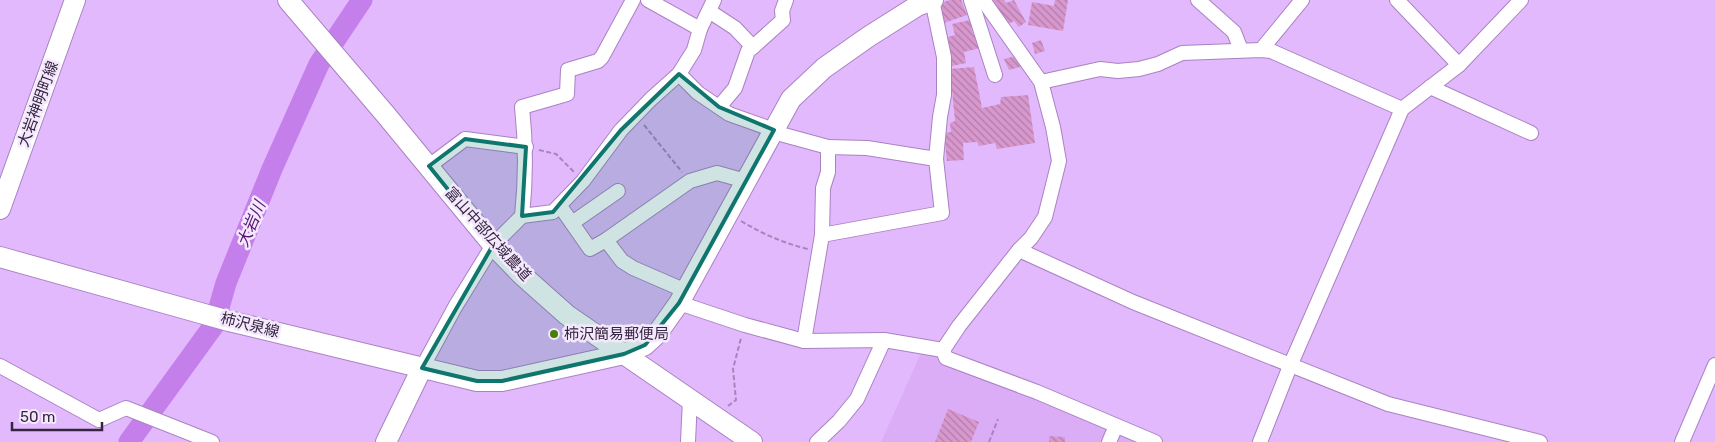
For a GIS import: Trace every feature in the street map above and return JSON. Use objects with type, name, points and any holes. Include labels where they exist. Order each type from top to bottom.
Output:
[{"type":"street","name":"大岩神明町線","points":[[0,209],[75,0]]},
{"type":"street","points":[[386,442],[422,368],[455,307],[494,245],[522,216],[526,147],[522,107],[568,94],[568,70],[598,61],[602,57],[633,0]]},
{"type":"street","points":[[648,0],[700,29]]},
{"type":"street","points":[[719,107],[735,88],[748,51],[783,20],[782,11],[786,0]]},
{"type":"street","points":[[971,0],[995,75]]},
{"type":"street","points":[[943,350],[959,326],[1019,250],[1032,238],[1045,217],[1059,161],[1053,127],[1041,82],[983,0]]},
{"type":"street","points":[[1198,0],[1234,32],[1241,50]]},
{"type":"street","points":[[1261,50],[1302,0]]},
{"type":"street","points":[[1397,0],[1459,65]]},
{"type":"street","points":[[1260,442],[1290,366],[1402,110],[1459,65],[1520,0]]},
{"type":"street","points":[[822,235],[942,212],[936,159],[944,95],[944,57],[925,2]]},
{"type":"street","name":"柿沢泉線","points":[[0,257],[229,321],[477,381],[502,381],[624,354],[645,344],[657,334],[683,297],[791,99],[824,68],[868,37],[925,2]]},
{"type":"street","points":[[522,216],[554,212],[584,180],[621,130],[679,74],[694,50],[700,29],[712,6],[753,47]]},
{"type":"street","name":"富山中部広域農道","points":[[294,8],[494,245],[522,275],[567,315],[752,442]]},
{"type":"street","points":[[1041,82],[1100,68],[1118,71],[1138,69],[1158,64],[1182,53],[1261,50],[1271,51],[1402,110]]},
{"type":"street","points":[[679,74],[698,93],[730,114],[773,131],[828,146],[867,148],[936,159]]},
{"type":"street","points":[[1430,87],[1531,133]]},
{"type":"street","points":[[429,166],[465,139],[526,147]]},
{"type":"street","points":[[804,341],[822,235],[823,188],[828,172],[828,146]]},
{"type":"street","points":[[560,206],[590,249],[606,240],[690,181],[718,173],[746,181]]},
{"type":"street","points":[[572,223],[618,190]]},
{"type":"street","points":[[606,240],[622,261],[633,268],[683,297],[745,325],[804,341],[884,340],[943,350]]},
{"type":"street","points":[[1019,250],[1133,302],[1388,404],[1540,442]]},
{"type":"street","points":[[817,442],[839,421],[857,399],[884,340]]},
{"type":"street","points":[[943,350],[946,358],[1038,392],[1155,442]]},
{"type":"street","points":[[1682,442],[1715,365]]},
{"type":"street","points":[[0,366],[99,420],[126,408],[212,442]]},
{"type":"street","points":[[688,442],[690,399]]},
{"type":"street","points":[[1109,442],[1116,426]]},
{"type":"path","points":[[636,115],[690,181]]},
{"type":"path","points":[[526,147],[556,154],[584,180]]},
{"type":"path","points":[[728,214],[763,234],[786,244],[819,251]]},
{"type":"path","points":[[710,413],[730,405],[736,400],[733,369],[745,325]]},
{"type":"path","points":[[989,442],[998,419]]},
{"type":"highlighted area","points":[[679,74],[719,107],[774,130],[679,303],[645,345],[624,354],[502,381],[477,381],[422,368],[493,245],[429,166],[465,139],[526,147],[522,216],[553,212],[621,130]]},
{"type":"shaded area","points":[[921,353],[950,360],[1139,442],[881,442]]},
{"type":"building","points":[[950,0],[961,0],[967,15],[944,23],[938,4]]},
{"type":"building","points":[[991,0],[1004,0],[1006,3],[1014,0],[1026,22],[1019,27],[1014,21],[1008,24]]},
{"type":"building","points":[[1055,0],[1068,0],[1063,31],[1028,25],[1032,2],[1054,6]]},
{"type":"building","points":[[970,20],[973,35],[977,34],[980,48],[964,52],[966,63],[952,66],[945,38],[955,35],[952,24]]},
{"type":"building","points":[[1041,40],[1045,51],[1035,54],[1032,43]]},
{"type":"building","points":[[1016,56],[1020,67],[1009,70],[1004,59]]},
{"type":"building","points":[[974,67],[982,108],[1000,104],[1001,97],[1028,95],[1035,143],[997,149],[995,143],[979,146],[977,142],[963,143],[964,160],[947,161],[944,133],[951,132],[950,123],[955,121],[950,69]]},
{"type":"building","points":[[948,409],[979,422],[971,442],[935,442]]},
{"type":"building","points":[[1049,436],[1065,437],[1065,442],[1049,442]]},
{"type":"waterway","name":"大岩川","points":[[129,442],[214,325],[226,283],[272,169],[319,64],[362,0]]},
{"type":"place","name":"柿沢簡易郵便局","points":[[554,334]]}]
